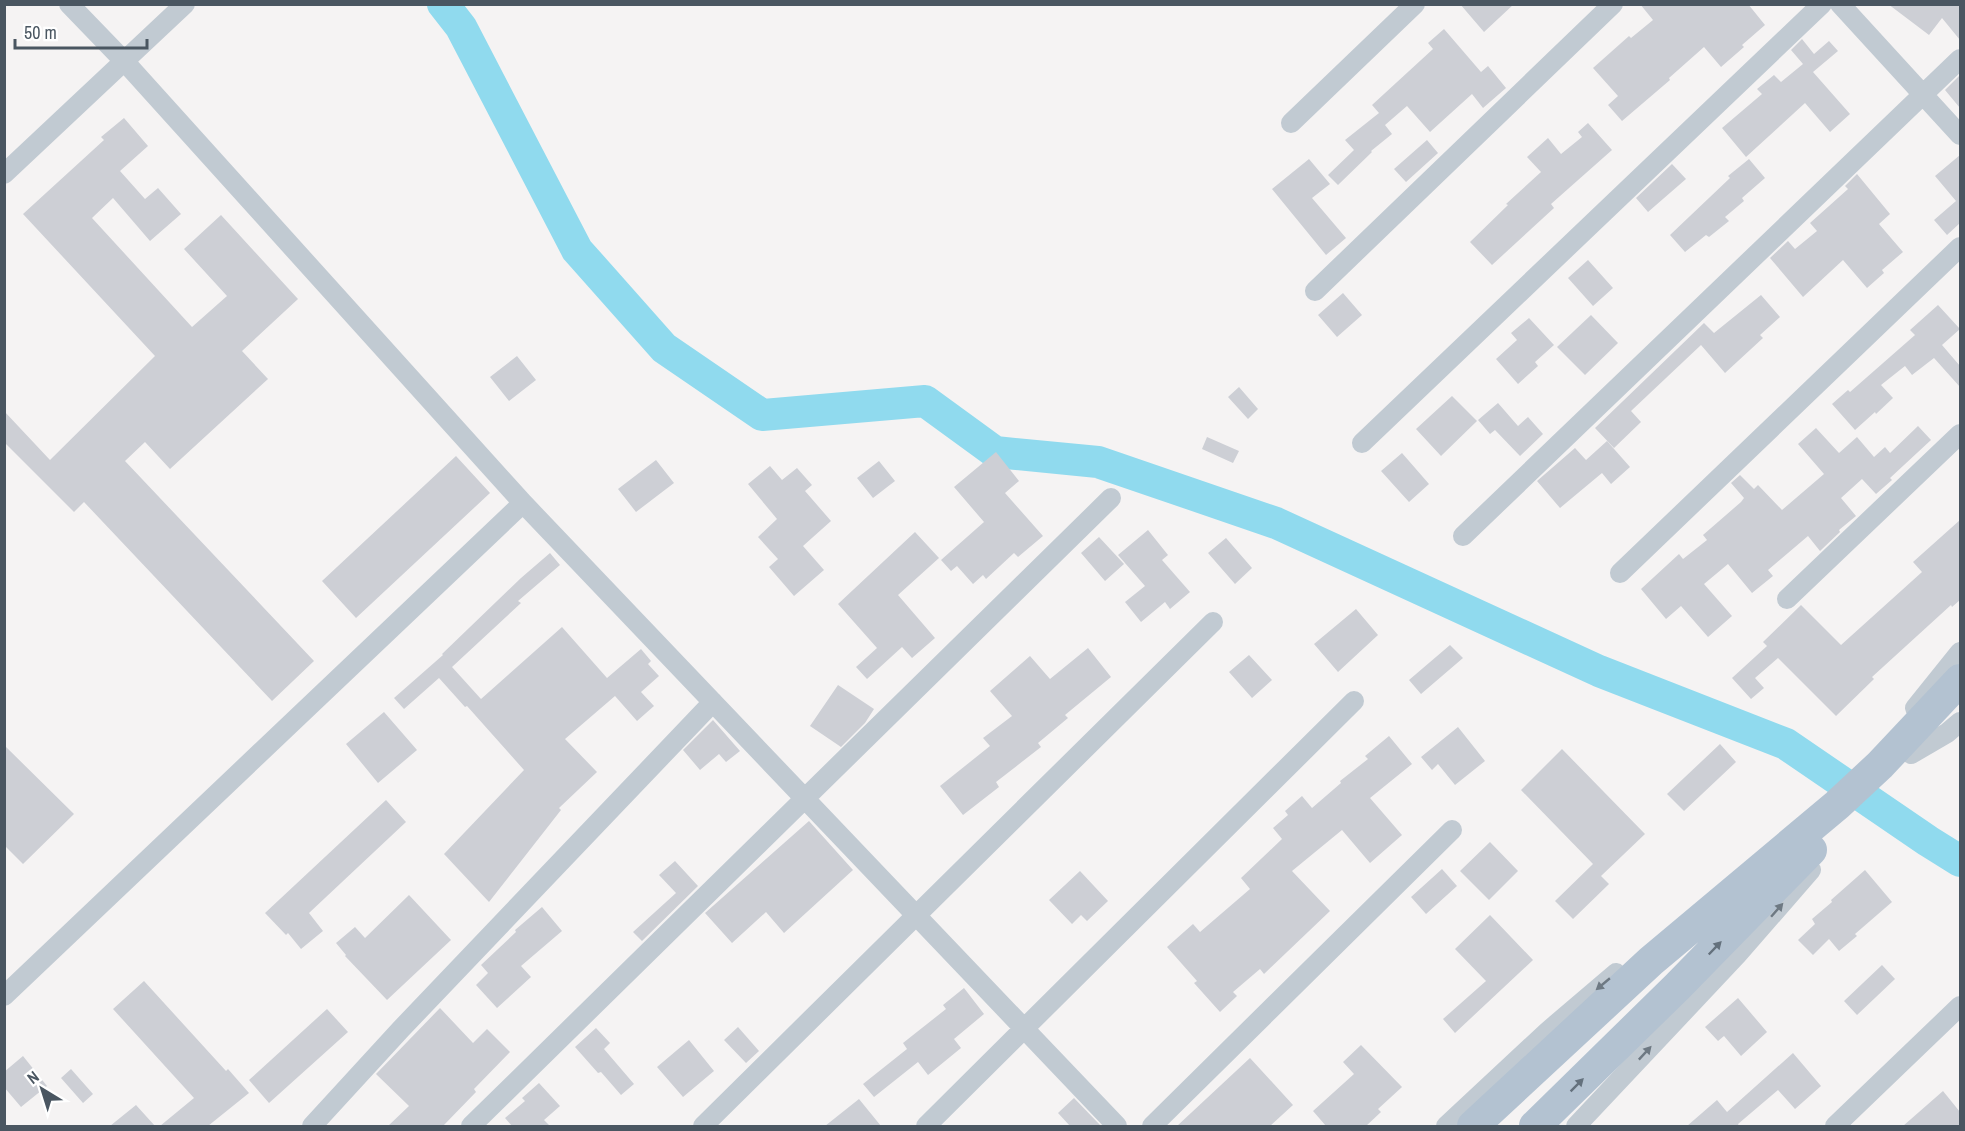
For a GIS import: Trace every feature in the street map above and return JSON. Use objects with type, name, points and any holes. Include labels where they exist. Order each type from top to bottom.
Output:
[{"type":"main road","points":[[1907,748],[1960,680]]},
{"type":"main road","points":[[1473,1126],[1651,962],[1809,839],[1907,748],[1960,705]]},
{"type":"main road","points":[[1535,1126],[1809,839]]},
{"type":"street","points":[[69,4],[126,62],[523,503],[1117,1126]]},
{"type":"street","points":[[4,174],[126,62],[185,4]]},
{"type":"street","points":[[1291,123],[1415,4]]},
{"type":"street","points":[[1315,291],[1613,4]]},
{"type":"street","points":[[1362,443],[1822,4]]},
{"type":"street","points":[[1840,4],[1960,135]]},
{"type":"street","points":[[1463,536],[1960,59]]},
{"type":"street","points":[[1620,573],[1960,247]]},
{"type":"street","points":[[1787,599],[1960,434]]},
{"type":"street","points":[[471,1126],[1111,498]]},
{"type":"street","points":[[4,996],[523,503]]},
{"type":"street","points":[[703,1126],[1213,622]]},
{"type":"street","points":[[1960,652],[1897,729],[1907,748],[1947,733],[1960,723]]},
{"type":"street","points":[[926,1126],[1354,701]]},
{"type":"street","points":[[312,1126],[400,1029],[713,702]]},
{"type":"street","points":[[1152,1126],[1452,830]]},
{"type":"street","points":[[1446,1126],[1548,1031],[1776,838],[1809,839],[1821,859],[1737,955],[1576,1126]]},
{"type":"street","points":[[1835,1126],[1960,1006]]},
{"type":"building","points":[[1460,4],[1514,4],[1484,32]]},
{"type":"building","points":[[1640,4],[1748,4],[1765,25],[1721,67],[1704,47],[1622,121],[1608,105],[1618,96],[1593,68],[1629,36],[1631,38],[1653,20]]},
{"type":"building","points":[[1888,4],[1960,4],[1960,40],[1942,18],[1929,35]]},
{"type":"building","points":[[1444,29],[1481,72],[1488,66],[1506,88],[1483,108],[1472,94],[1430,132],[1407,106],[1385,125],[1392,134],[1371,151],[1338,185],[1328,175],[1354,150],[1345,140],[1379,113],[1372,105],[1433,49],[1428,43]]},
{"type":"building","points":[[1802,39],[1814,54],[1829,41],[1838,51],[1813,72],[1850,114],[1830,132],[1805,103],[1746,157],[1722,128],[1762,94],[1757,89],[1774,75],[1781,82],[1803,64],[1791,50]]},
{"type":"building","points":[[1960,75],[1960,108],[1945,90]]},
{"type":"building","points":[[124,118],[148,146],[120,171],[145,199],[158,188],[181,214],[150,241],[113,198],[92,218],[192,327],[227,296],[184,249],[221,215],[298,299],[242,351],[268,379],[170,469],[145,442],[125,461],[314,661],[272,701],[84,502],[74,512],[4,442],[4,411],[50,460],[155,356],[23,214],[104,140],[101,137]]},
{"type":"building","points":[[1588,123],[1612,150],[1551,204],[1554,208],[1492,265],[1470,242],[1541,172],[1527,157],[1548,138],[1561,154],[1582,137],[1578,132]]},
{"type":"building","points":[[1427,140],[1438,153],[1406,182],[1394,169]]},
{"type":"building","points":[[1960,155],[1960,223],[1947,235],[1934,220],[1956,201],[1935,176]]},
{"type":"building","points":[[1309,159],[1330,184],[1312,198],[1346,238],[1326,255],[1272,189]]},
{"type":"building","points":[[1749,159],[1765,178],[1742,198],[1744,201],[1725,217],[1729,221],[1709,237],[1706,235],[1685,252],[1670,235],[1730,178],[1728,176]]},
{"type":"building","points":[[1672,164],[1686,179],[1648,212],[1636,198]]},
{"type":"building","points":[[1857,174],[1890,214],[1879,224],[1903,252],[1882,270],[1884,273],[1867,288],[1843,260],[1803,297],[1770,258],[1788,241],[1795,249],[1817,231],[1810,223],[1848,189],[1845,186]]},
{"type":"building","points":[[1588,260],[1613,288],[1593,306],[1568,278]]},
{"type":"building","points":[[1343,293],[1362,315],[1337,337],[1318,315]]},
{"type":"building","points":[[1761,295],[1780,317],[1760,335],[1763,338],[1725,373],[1701,345],[1631,411],[1641,422],[1614,448],[1595,428],[1704,323],[1714,333]]},
{"type":"building","points":[[1938,305],[1960,329],[1942,345],[1960,366],[1960,387],[1934,358],[1912,375],[1905,366],[1881,385],[1893,398],[1855,430],[1832,404],[1848,390],[1850,392],[1915,335],[1910,330]]},
{"type":"building","points":[[1591,315],[1618,343],[1585,375],[1557,347]]},
{"type":"building","points":[[1529,318],[1554,345],[1535,362],[1538,366],[1518,384],[1496,359],[1517,340],[1511,333]]},
{"type":"building","points":[[517,356],[536,380],[509,401],[490,377]]},
{"type":"building","points":[[1239,387],[1258,409],[1248,419],[1228,397]]},
{"type":"building","points":[[1452,396],[1477,421],[1441,456],[1416,429]]},
{"type":"building","points":[[1498,403],[1518,426],[1528,417],[1543,434],[1520,456],[1495,430],[1490,434],[1478,420]]},
{"type":"building","points":[[1918,426],[1931,440],[1876,494],[1862,479],[1841,498],[1856,516],[1839,530],[1840,532],[1820,551],[1808,536],[1768,570],[1773,576],[1752,593],[1728,564],[1704,584],[1732,616],[1708,637],[1681,606],[1666,619],[1641,589],[1679,554],[1683,559],[1707,540],[1703,535],[1741,502],[1744,498],[1731,483],[1740,475],[1754,489],[1758,485],[1782,510],[1824,474],[1798,444],[1816,428],[1839,453],[1857,437],[1874,457],[1885,447],[1890,453]]},
{"type":"building","points":[[1207,437],[1239,451],[1233,463],[1202,449]]},
{"type":"building","points":[[1607,441],[1630,467],[1611,484],[1602,473],[1560,508],[1537,481],[1575,448],[1586,460]]},
{"type":"building","points":[[996,452],[1019,481],[1005,493],[1043,536],[1018,557],[1014,553],[986,579],[983,575],[973,584],[957,566],[951,571],[941,560],[984,522],[954,487]]},
{"type":"building","points":[[1402,453],[1429,484],[1409,502],[1381,471]]},
{"type":"building","points":[[456,456],[490,493],[356,618],[322,581]]},
{"type":"building","points":[[656,460],[674,483],[636,512],[618,489]]},
{"type":"building","points":[[879,461],[895,481],[873,498],[857,478]]},
{"type":"building","points":[[770,466],[782,480],[797,468],[812,485],[805,491],[831,521],[803,546],[824,570],[794,596],[769,567],[778,559],[758,537],[777,519],[748,484]]},
{"type":"building","points":[[1960,520],[1960,600],[1952,607],[1951,605],[1872,677],[1874,679],[1836,716],[1778,658],[1755,678],[1764,688],[1751,699],[1732,678],[1767,646],[1763,642],[1801,605],[1841,645],[1922,572],[1913,562]]},
{"type":"building","points":[[1148,530],[1168,555],[1162,560],[1190,592],[1170,609],[1165,602],[1141,622],[1125,602],[1145,586],[1118,555]]},
{"type":"building","points":[[915,532],[939,558],[898,595],[935,638],[912,658],[902,647],[867,679],[856,667],[877,648],[838,604]]},
{"type":"building","points":[[1099,537],[1124,564],[1105,581],[1081,553]]},
{"type":"building","points":[[1226,538],[1252,568],[1235,584],[1208,553]]},
{"type":"building","points":[[550,553],[560,565],[518,601],[521,603],[452,667],[481,699],[562,627],[607,678],[641,649],[651,661],[648,664],[659,676],[641,692],[654,706],[637,721],[615,696],[565,739],[597,772],[559,808],[561,810],[489,902],[444,854],[524,770],[439,678],[404,709],[394,698],[443,655],[521,578]]},
{"type":"building","points":[[1356,609],[1378,635],[1338,672],[1314,644]]},
{"type":"building","points":[[1450,645],[1463,658],[1421,694],[1409,680]]},
{"type":"building","points":[[1088,648],[1111,677],[1065,715],[1068,718],[1038,743],[1041,747],[996,782],[999,787],[963,815],[940,786],[990,746],[983,738],[1012,716],[990,691],[1030,656],[1050,679]]},
{"type":"building","points":[[1249,655],[1272,680],[1252,698],[1229,672]]},
{"type":"building","points":[[838,685],[874,709],[865,723],[841,747],[810,726]]},
{"type":"building","points":[[384,712],[417,750],[378,783],[346,744]]},
{"type":"building","points":[[713,720],[740,751],[726,762],[719,754],[700,770],[683,750]]},
{"type":"building","points":[[1458,727],[1485,761],[1455,785],[1438,764],[1432,770],[1421,757]]},
{"type":"building","points":[[1389,736],[1412,764],[1370,798],[1402,835],[1370,863],[1342,830],[1292,871],[1330,911],[1264,974],[1260,969],[1233,992],[1237,996],[1220,1012],[1194,983],[1197,981],[1167,947],[1193,924],[1200,932],[1250,889],[1241,878],[1282,839],[1273,828],[1288,815],[1285,811],[1302,796],[1312,808],[1341,783],[1340,781],[1368,759],[1365,756]]},
{"type":"building","points":[[1720,744],[1736,762],[1684,811],[1667,794]]},
{"type":"building","points":[[4,745],[74,814],[23,864],[4,845]]},
{"type":"building","points":[[1562,749],[1645,834],[1601,876],[1609,884],[1573,919],[1555,901],[1593,864],[1521,790]]},
{"type":"building","points":[[386,800],[406,822],[309,913],[323,931],[301,949],[288,933],[286,935],[265,913]]},
{"type":"building","points":[[809,821],[853,870],[784,933],[766,912],[732,943],[705,913]]},
{"type":"building","points":[[1490,842],[1518,871],[1489,900],[1460,871]]},
{"type":"building","points":[[675,861],[698,886],[642,941],[633,932],[676,893],[659,875]]},
{"type":"building","points":[[1442,869],[1457,886],[1426,914],[1411,897]]},
{"type":"building","points":[[1865,870],[1892,902],[1839,951],[1829,939],[1813,955],[1798,940],[1815,924],[1812,919]]},
{"type":"building","points":[[1080,871],[1108,901],[1087,921],[1081,915],[1072,924],[1049,900]]},
{"type":"building","points":[[409,895],[451,940],[387,1000],[345,956],[336,943],[355,927],[365,938]]},
{"type":"building","points":[[542,907],[562,931],[521,966],[531,977],[497,1008],[476,985],[488,973],[481,965],[516,932],[515,930]]},
{"type":"building","points":[[1490,915],[1533,960],[1455,1033],[1443,1019],[1486,981],[1455,949]]},
{"type":"building","points":[[1882,965],[1895,979],[1857,1015],[1844,1001]]},
{"type":"building","points":[[144,981],[249,1093],[208,1126],[160,1126],[194,1098],[113,1009]]},
{"type":"building","points":[[964,988],[984,1014],[954,1039],[961,1048],[928,1075],[918,1062],[874,1097],[863,1084],[907,1049],[903,1043],[946,1009],[943,1005]]},
{"type":"building","points":[[1738,998],[1767,1032],[1741,1056],[1724,1036],[1718,1041],[1705,1027]]},
{"type":"building","points":[[440,1008],[473,1043],[487,1029],[510,1052],[474,1089],[476,1092],[443,1126],[388,1126],[409,1106],[376,1074]]},
{"type":"building","points":[[327,1009],[348,1032],[269,1103],[249,1080]]},
{"type":"building","points":[[738,1027],[759,1051],[746,1063],[724,1040]]},
{"type":"building","points":[[596,1028],[610,1043],[604,1049],[634,1084],[621,1095],[575,1047]]},
{"type":"building","points":[[689,1040],[714,1071],[683,1097],[657,1067]]},
{"type":"building","points":[[1361,1045],[1402,1087],[1378,1109],[1381,1112],[1366,1126],[1326,1126],[1313,1111],[1354,1074],[1343,1062]]},
{"type":"building","points":[[1793,1053],[1821,1086],[1795,1109],[1778,1090],[1738,1124],[1739,1126],[1687,1126],[1717,1100],[1727,1112]]},
{"type":"building","points":[[23,1056],[47,1086],[21,1107],[4,1087],[4,1072]]},
{"type":"building","points":[[1250,1058],[1293,1105],[1270,1126],[1177,1126]]},
{"type":"building","points":[[71,1069],[93,1094],[83,1103],[61,1078]]},
{"type":"building","points":[[539,1083],[560,1106],[544,1120],[550,1126],[512,1126],[505,1118],[525,1101],[522,1098]]},
{"type":"building","points":[[1943,1091],[1960,1112],[1960,1126],[1903,1126]]},
{"type":"building","points":[[1074,1098],[1101,1126],[1070,1126],[1058,1113]]},
{"type":"building","points":[[859,1099],[881,1126],[825,1126]]},
{"type":"building","points":[[136,1105],[155,1126],[110,1126]]},
{"type":"waterway","points":[[443,4],[461,27],[577,250],[664,348],[762,415],[925,401],[995,452],[1098,462],[1276,523],[1599,671],[1786,744],[1960,861]]}]
